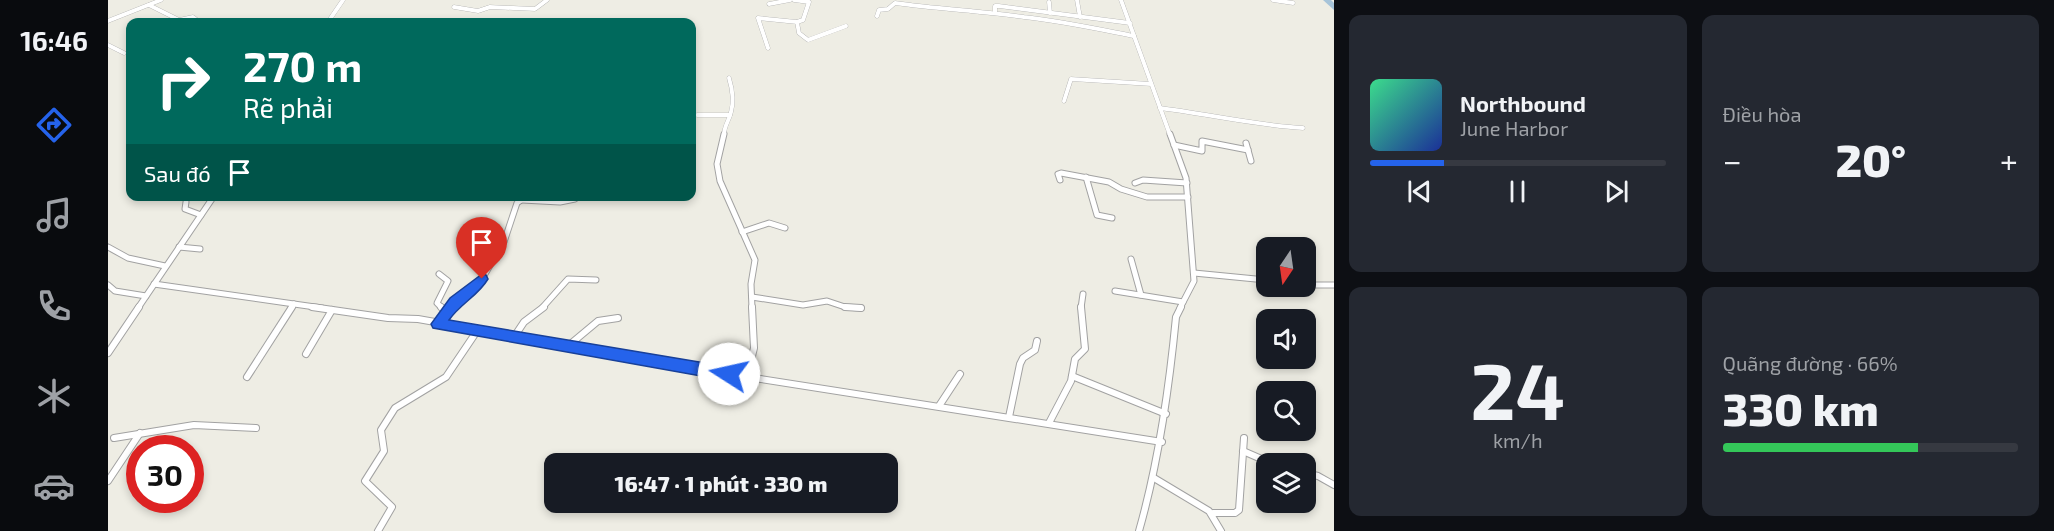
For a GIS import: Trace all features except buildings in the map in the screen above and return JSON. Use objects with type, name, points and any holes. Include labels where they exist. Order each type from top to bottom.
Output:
[{"type":"street","points":[[108,19],[161,0]]},
{"type":"street","points":[[331,18],[343,0]]},
{"type":"street","points":[[454,6],[478,11],[490,7],[535,9],[547,0]]},
{"type":"street","points":[[768,48],[758,18],[796,22],[805,19],[809,3],[792,0],[769,4]]},
{"type":"street","points":[[1011,0],[1013,8]]},
{"type":"street","points":[[1077,0],[1080,17]]},
{"type":"street","points":[[1121,0],[1187,183],[1194,273],[1194,287],[1182,302],[1176,317],[1167,414],[1154,478],[1139,531]]},
{"type":"street","points":[[1273,0],[1293,3]]},
{"type":"street","points":[[1049,2],[1050,13]]},
{"type":"street","points":[[877,16],[879,10],[888,9],[894,3],[943,10],[995,13],[1134,36]]},
{"type":"street","points":[[149,5],[175,18]]},
{"type":"street","points":[[995,13],[996,6],[1130,23]]},
{"type":"street","points":[[796,22],[799,33],[808,40],[846,26]]},
{"type":"street","points":[[108,45],[124,53]]},
{"type":"street","points":[[729,78],[732,87],[717,170],[755,260],[751,284],[754,348],[747,376]]},
{"type":"street","points":[[1064,101],[1071,79],[1151,84]]},
{"type":"street","points":[[1160,108],[1215,115],[1259,125],[1303,128]]},
{"type":"street","points":[[698,115],[726,114]]},
{"type":"street","points":[[1174,145],[1202,151],[1202,141],[1248,150]]},
{"type":"street","points":[[1246,143],[1251,161]]},
{"type":"street","points":[[1060,180],[1059,173],[1112,183],[1121,189],[1147,197],[1188,197]]},
{"type":"street","points":[[1086,177],[1097,214],[1112,218]]},
{"type":"street","points":[[1135,183],[1143,180],[1187,183]]},
{"type":"street","points":[[108,353],[211,201]]},
{"type":"street","points":[[439,324],[455,302],[478,284],[492,264],[504,242],[517,204],[521,201]]},
{"type":"street","points":[[186,202],[185,209],[201,215]]},
{"type":"street","points":[[742,232],[769,224],[785,228]]},
{"type":"street","points":[[108,247],[128,258],[165,266]]},
{"type":"street","points":[[179,247],[200,249]]},
{"type":"street","points":[[1131,259],[1141,295]]},
{"type":"street","points":[[1194,273],[1256,280]]},
{"type":"street","points":[[438,274],[448,281],[437,303],[446,314]]},
{"type":"street","points":[[514,337],[524,322],[548,304],[568,279],[596,280]]},
{"type":"street","points":[[154,284],[394,319],[418,320],[863,396],[1162,442]]},
{"type":"street","points":[[108,285],[115,291],[146,296]]},
{"type":"street","points":[[1316,285],[1334,285]]},
{"type":"street","points":[[1115,291],[1182,302]]},
{"type":"street","points":[[1049,423],[1072,376],[1075,358],[1085,349],[1081,310],[1083,294]]},
{"type":"street","points":[[752,297],[803,305],[827,300],[845,307],[861,308]]},
{"type":"street","points":[[247,377],[294,304]]},
{"type":"street","points":[[306,354],[332,310]]},
{"type":"street","points":[[568,346],[598,321],[618,318]]},
{"type":"street","points":[[378,531],[392,507],[364,481],[384,452],[382,427],[399,404],[446,377],[477,331]]},
{"type":"street","points":[[1009,417],[1020,364],[1023,358],[1035,350],[1037,341]]},
{"type":"street","points":[[939,406],[960,375]]},
{"type":"street","points":[[1072,376],[1167,414]]},
{"type":"street","points":[[114,438],[140,432],[202,425],[256,429]]},
{"type":"street","points":[[108,481],[140,432]]},
{"type":"street","points":[[1154,478],[1213,513],[1236,513],[1239,510],[1245,438]]},
{"type":"street","points":[[1243,451],[1256,457]]},
{"type":"street","points":[[1316,476],[1334,485]]},
{"type":"street","points":[[1213,513],[1221,531]]},
{"type":"waterway","points":[[1327,0],[1334,8]]},
{"type":"route","points":[[482,279],[452,304],[439,324],[729,374]]}]
